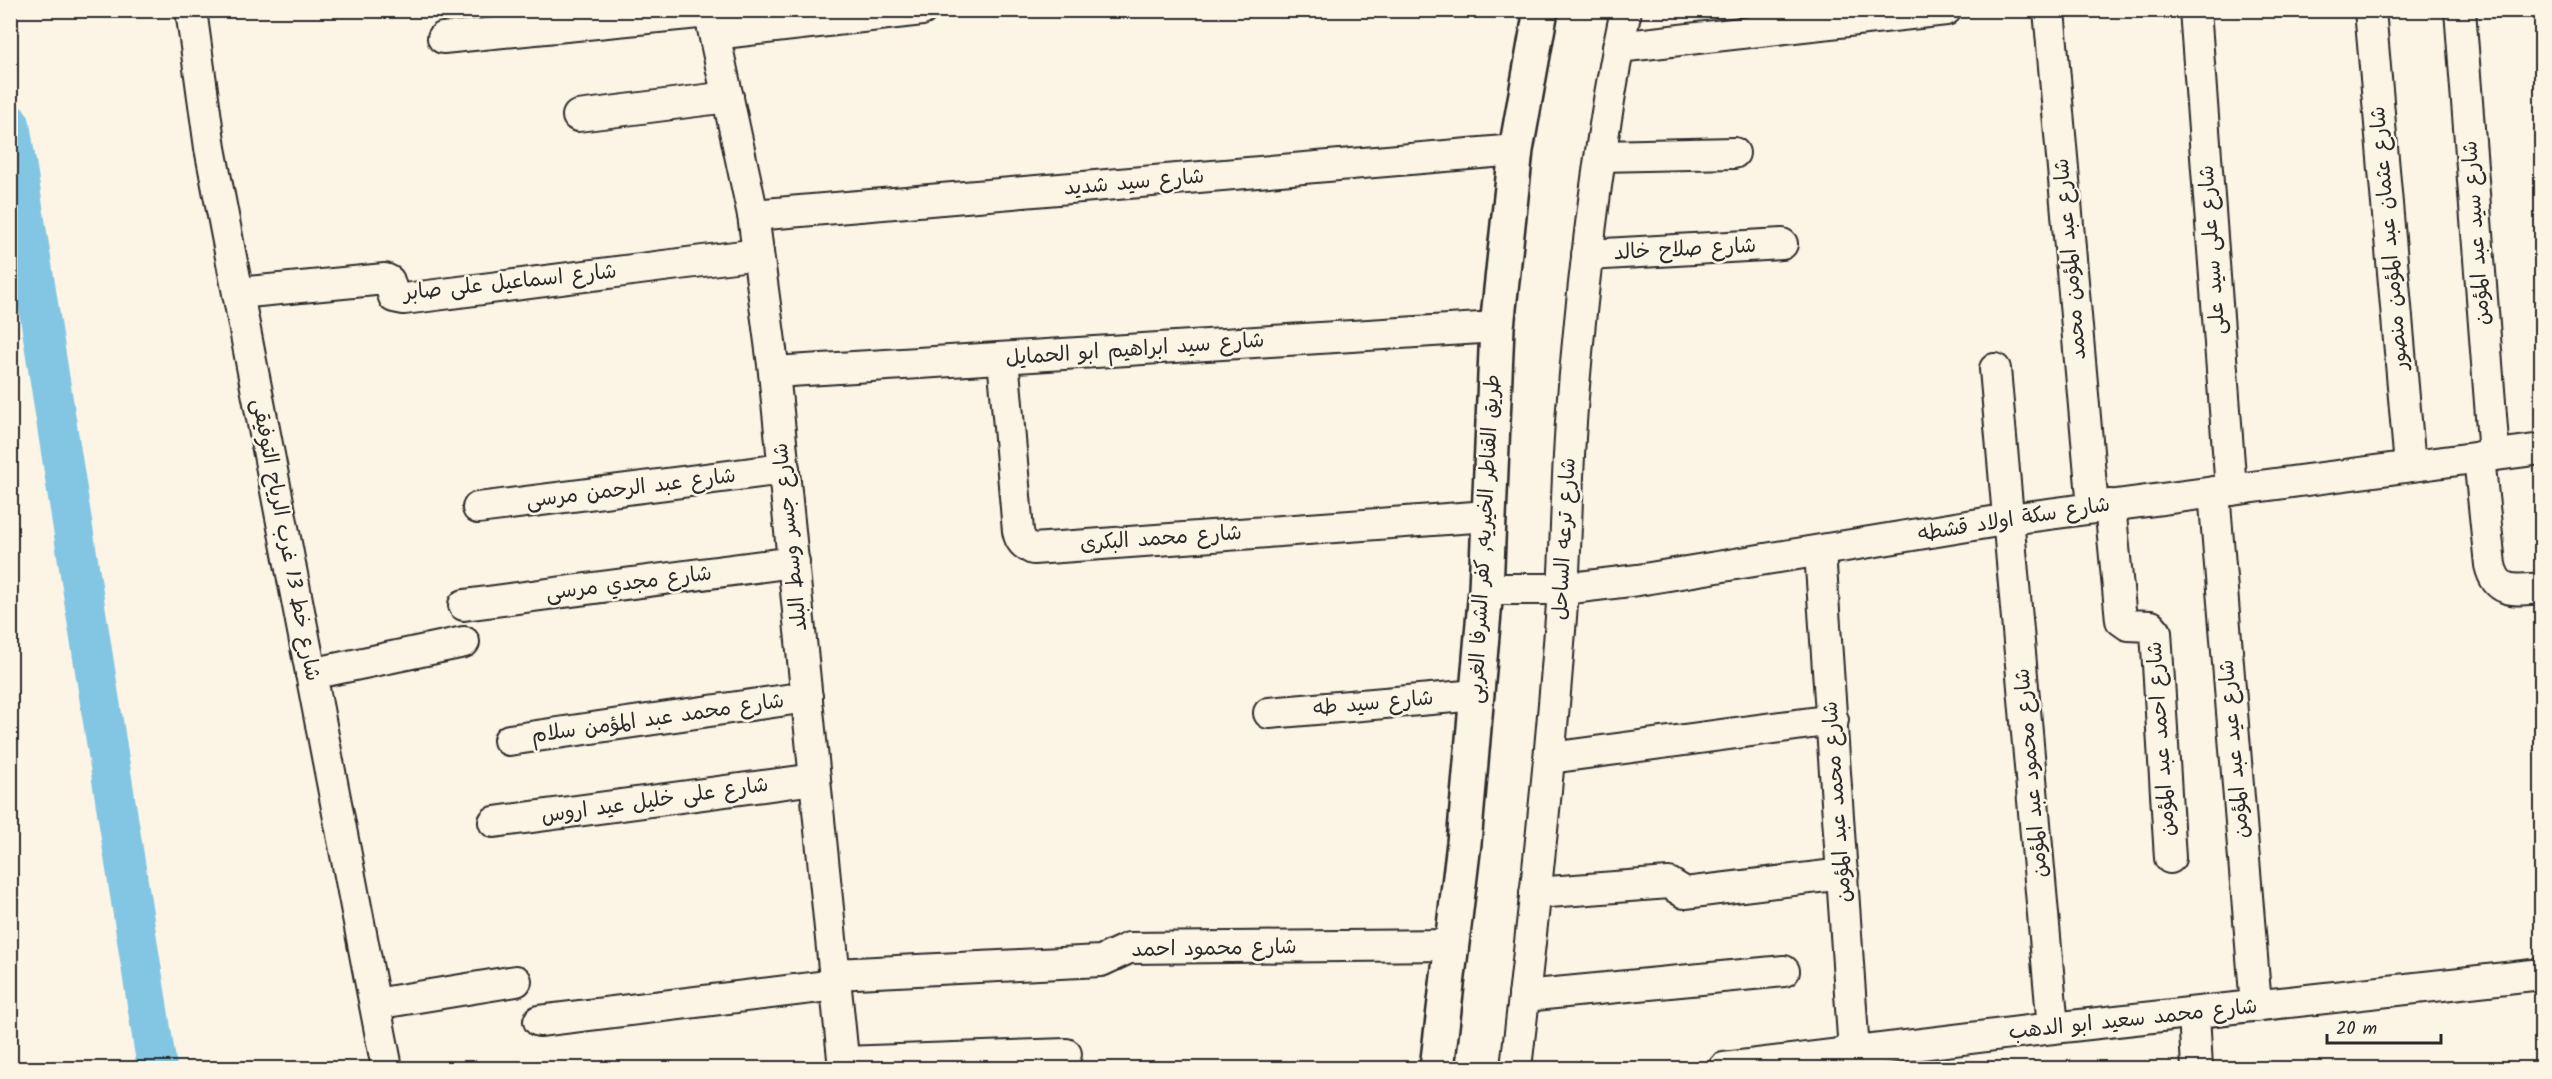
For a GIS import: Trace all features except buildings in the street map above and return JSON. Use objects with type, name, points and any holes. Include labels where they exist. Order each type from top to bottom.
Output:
[{"type":"street","name":"شارع خط 13 غرب الرياح التوفيقى","points":[[191,10],[210,148],[387,1068]]},
{"type":"street","points":[[443,38],[711,19],[922,10]]},
{"type":"street","name":"طريق القناطر الخيريه, كفر الشرفا الغربى","points":[[1437,1068],[1452,945],[1486,589],[1497,327],[1516,150],[1541,10]]},
{"type":"street","name":"شارع ترعه الساحل","points":[[1516,1068],[1550,758],[1563,589],[1573,399],[1587,255],[1618,46],[1626,10]]},
{"type":"street","points":[[1618,46],[1858,15],[1946,10]]},
{"type":"street","name":"شارع عبد المؤمن محمد","points":[[2049,10],[2102,507]]},
{"type":"street","name":"شارع على سيد على","points":[[2195,10],[2223,491]]},
{"type":"street","name":"شارع عثمان عبد المؤمن منصور","points":[[2370,10],[2410,466]]},
{"type":"street","name":"شارع سيد عبد المؤمن","points":[[2460,10],[2487,456],[2490,565],[2493,578],[2503,588],[2517,590],[2541,588]]},
{"type":"street","name":"شارع جسر وسط البلد","points":[[711,19],[753,215],[774,372],[844,1065]]},
{"type":"street","points":[[578,116],[728,97]]},
{"type":"street","name":"شارع سيد شديد","points":[[753,215],[1516,150]]},
{"type":"street","points":[[1601,156],[1734,153]]},
{"type":"street","name":"شارع صلاح خالد","points":[[1587,255],[1782,244]]},
{"type":"street","name":"شارع اسماعيل على صابر","points":[[238,293],[386,279],[389,281],[394,297],[404,299],[758,254]]},
{"type":"street","name":"شارع سيد ابراهيم ابو الحمايل","points":[[774,372],[1497,327]]},
{"type":"street","name":"شارع محمد البكرى","points":[[1004,358],[1017,531],[1025,546],[1033,549],[1488,516]]},
{"type":"street","name":"شارع محمود عبد المؤمن","points":[[1995,369],[2053,1028]]},
{"type":"street","name":"شارع سكة اولاد قشطه","points":[[1486,589],[1563,589],[1648,579],[2010,519],[2541,449]]},
{"type":"street","name":"شارع عبد الرحمن مرسى","points":[[478,508],[784,469]]},
{"type":"street","name":"شارع عيد عبد المؤمن","points":[[2223,491],[2256,1006]]},
{"type":"street","name":"شارع احمد عبد المؤمن","points":[[2102,507],[2121,620],[2128,625],[2151,626],[2156,632],[2170,858]]},
{"type":"street","name":"شارع محمد عبد المؤمن","points":[[1820,552],[1854,1052]]},
{"type":"street","name":"شارع مجدي مرسى","points":[[464,605],[794,562]]},
{"type":"street","points":[[311,674],[464,642]]},
{"type":"street","name":"شارع سيد طه","points":[[1269,713],[1477,695]]},
{"type":"street","name":"شارع محمد عبد المؤمن سلام","points":[[510,740],[807,697]]},
{"type":"street","points":[[1550,758],[1833,720]]},
{"type":"street","name":"شارع على خليل عيد اروس","points":[[495,822],[815,779]]},
{"type":"street","points":[[1535,893],[1669,883],[1685,893],[1843,874]]},
{"type":"street","name":"شارع محمود احمد","points":[[539,1021],[836,979],[1101,961],[1129,948],[1452,945]]},
{"type":"street","points":[[1524,996],[1784,971]]},
{"type":"street","name":"شارع محمد سعيد ابو الدهب","points":[[1724,1068],[2053,1028],[2541,974]]},
{"type":"street","points":[[375,1004],[516,981]]},
{"type":"street","points":[[2194,1013],[2197,1068]]},
{"type":"street","points":[[844,1065],[1066,1054]]},
{"type":"waterway","points":[[10,124],[157,1068]]}]
